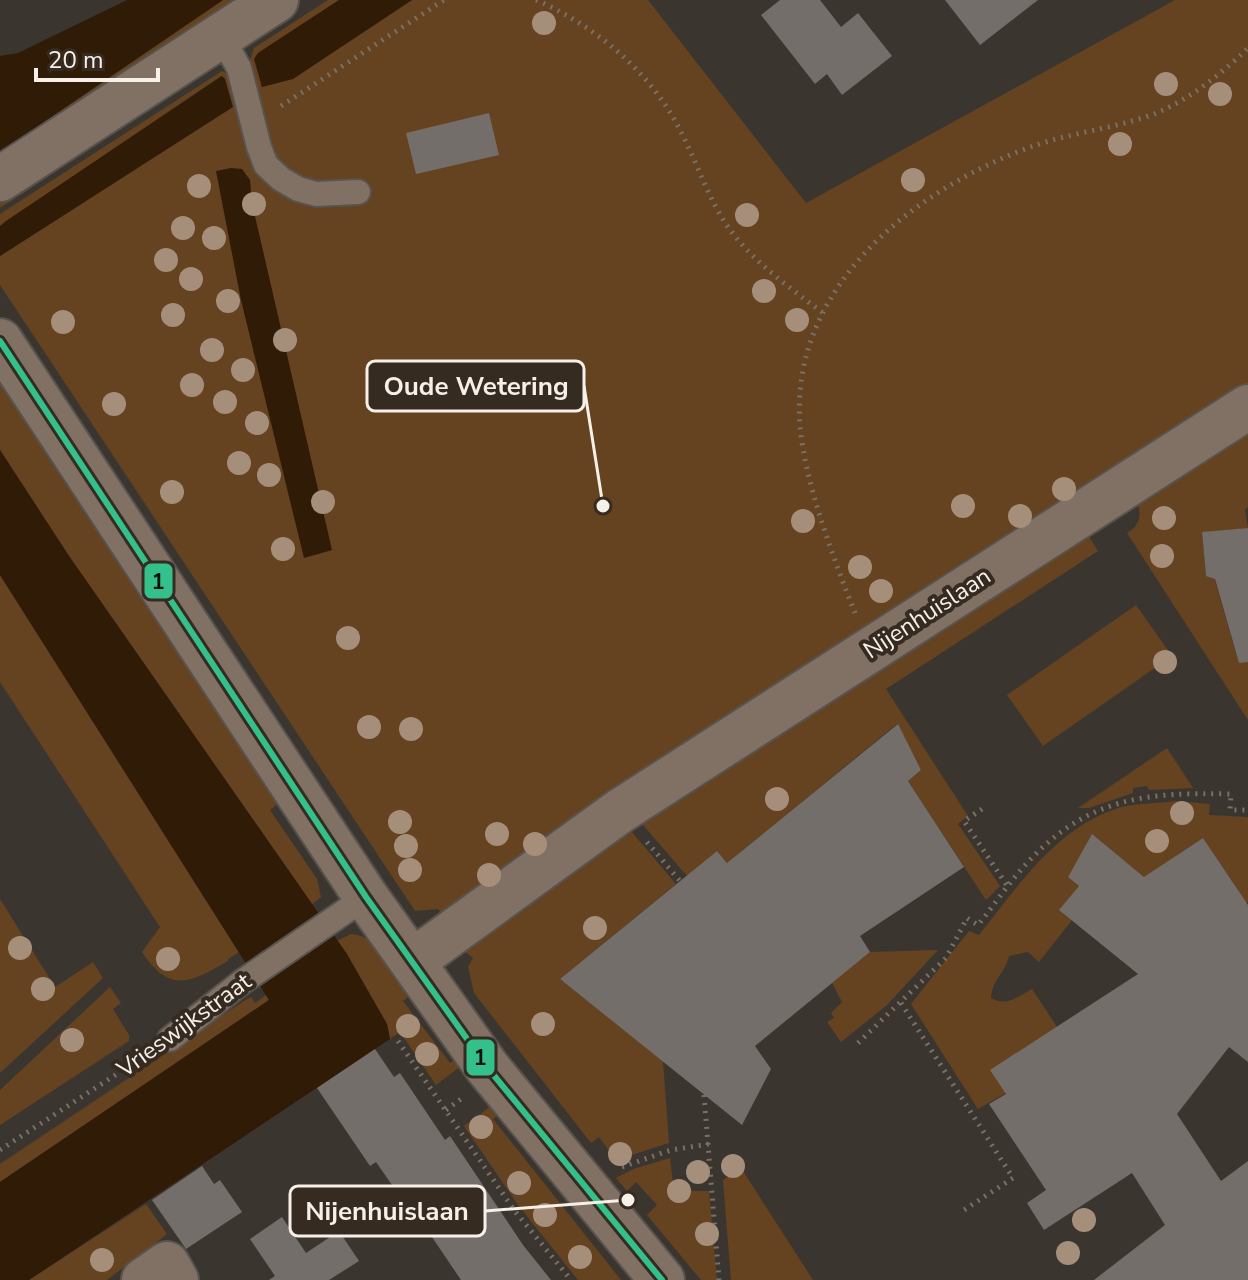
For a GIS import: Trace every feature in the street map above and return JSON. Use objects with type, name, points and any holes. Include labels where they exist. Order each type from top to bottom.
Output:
[{"type":"street","points":[[0,179],[230,52],[276,0]]},
{"type":"street","points":[[0,341],[366,897],[487,1067],[662,1280]]},
{"type":"street","name":"Nijenhuislaan","points":[[413,961],[620,811],[1248,407]]},
{"type":"street","points":[[144,1280],[167,1264],[176,1280]]},
{"type":"lane","points":[[230,52],[266,165],[298,189],[316,194],[358,192]]},
{"type":"lane","name":"Vrieswijkstraat","points":[[170,1039],[242,982],[366,897]]},
{"type":"path","points":[[249,107],[285,105],[444,0]]},
{"type":"path","points":[[536,0],[583,25],[628,62],[666,106],[728,227],[767,268],[823,313]]},
{"type":"path","points":[[867,652],[810,477],[800,425],[803,373],[823,313],[858,260],[890,228],[945,187],[997,160],[1036,146],[1077,132],[1154,113],[1206,84],[1248,48]]},
{"type":"path","points":[[858,1043],[946,958],[967,918],[978,925],[1029,861],[1069,826],[1101,808],[1135,798],[1183,793],[1231,794],[1230,810],[1248,810]]},
{"type":"path","points":[[982,809],[964,821],[1008,887]]},
{"type":"path","points":[[901,1003],[1013,1178],[961,1212]]},
{"type":"path","name":"Vrieswijkstraat","points":[[0,1150],[170,1039]]},
{"type":"path","points":[[398,1041],[514,1210],[571,1280]]},
{"type":"path","points":[[704,1095],[719,1280]]},
{"type":"path","points":[[591,1196],[607,1176],[631,1162],[671,1150],[709,1144]]},
{"type":"shaded area","points":[[127,0],[223,0],[0,152],[0,56],[18,53]]},
{"type":"shaded area","points":[[223,0],[248,0],[0,162],[0,152]]},
{"type":"shaded area","points":[[328,0],[339,0],[258,53],[262,87],[293,78],[412,0],[648,0],[806,203],[1175,0],[1248,0],[1248,384],[441,913],[438,909],[415,911],[0,285],[0,256],[232,107],[221,76],[0,226],[0,214],[222,71],[229,75],[249,63],[254,48]]},
{"type":"shaded area","points":[[339,0],[412,0],[293,79],[262,87],[254,59],[258,53]]},
{"type":"shaded area","points":[[209,63],[215,67],[0,208],[0,200]]},
{"type":"shaded area","points":[[222,76],[233,107],[0,256],[0,226],[6,221]]},
{"type":"shaded area","points":[[242,169],[250,180],[252,203],[332,550],[304,558],[241,300],[216,171]]},
{"type":"shaded area","points":[[0,378],[280,802],[270,810],[317,879],[321,897],[312,904],[69,556],[0,450]]},
{"type":"shaded area","points":[[1248,420],[1248,507],[1245,510],[1248,528],[1202,533],[1206,575],[1213,574],[1236,653],[1248,658],[1248,720],[1127,533],[1138,521],[1136,494]]},
{"type":"shaded area","points":[[0,450],[69,556],[347,954],[387,1024],[390,1039],[29,1280],[0,1280],[0,1182],[269,1000],[0,575]]},
{"type":"shaded area","points":[[1088,535],[1098,551],[886,689],[968,816],[958,824],[1000,886],[986,900],[908,781],[921,770],[897,724],[727,863],[717,851],[687,876],[637,818]]},
{"type":"shaded area","points":[[0,575],[239,952],[215,969],[191,979],[171,979],[152,965],[142,952],[160,927],[0,682]]},
{"type":"shaded area","points":[[1136,605],[1172,656],[1043,746],[1007,695]]},
{"type":"shaded area","points":[[1167,748],[1193,788],[1133,788],[1133,793],[1089,808],[1078,808]]},
{"type":"shaded area","points":[[1176,801],[1210,804],[1209,815],[1248,817],[1248,902],[1242,906],[1238,890],[1203,838],[1177,855],[1200,891],[1185,910],[1092,835],[1068,877],[1079,886],[1060,910],[1072,920],[1039,962],[1028,952],[1009,956],[992,992],[991,998],[1002,1002],[1032,989],[1057,1027],[1006,1093],[978,1109],[911,1004],[969,931],[979,935],[1025,877],[1061,841],[1102,814],[1126,806]]},
{"type":"shaded area","points":[[626,825],[676,884],[560,979],[663,1061],[669,1143],[616,1160],[599,1137],[591,1143],[474,993],[468,967],[473,958],[464,951]]},
{"type":"shaded area","points":[[0,899],[55,987],[93,962],[103,978],[0,1073]]},
{"type":"shaded area","points":[[351,934],[371,941],[387,956],[413,993],[403,1001],[450,1063],[459,1056],[465,1063],[436,1085],[400,1032],[390,1039],[387,1024],[337,941]]},
{"type":"shaded area","points":[[938,950],[887,1005],[841,1042],[827,1022],[834,1018],[831,1013],[842,1002],[832,983],[870,952]]},
{"type":"shaded area","points":[[110,987],[121,1003],[113,1009],[129,1035],[129,1041],[0,1125],[0,1090]]},
{"type":"shaded area","points":[[266,995],[269,1000],[0,1182],[0,1164],[244,1001],[251,997],[255,1003]]},
{"type":"shaded area","points":[[495,1103],[502,1112],[493,1119],[621,1280],[578,1280],[518,1205],[464,1126]]},
{"type":"shaded area","points":[[670,1158],[674,1191],[709,1191],[717,1280],[701,1280],[647,1215],[657,1205],[636,1182],[627,1191],[616,1178],[633,1169]]},
{"type":"shaded area","points":[[741,1168],[813,1280],[731,1280],[723,1180]]},
{"type":"shaded area","points":[[146,1204],[167,1234],[107,1280],[29,1280]]},
{"type":"building","points":[[780,0],[820,0],[841,27],[858,13],[892,56],[842,95],[827,74],[815,84],[761,15]]},
{"type":"building","points":[[945,0],[1038,0],[980,45]]},
{"type":"building","points":[[489,113],[499,155],[416,174],[406,133]]},
{"type":"building","points":[[1248,528],[1248,662],[1239,663],[1215,579],[1206,576],[1202,532]]},
{"type":"building","points":[[898,724],[921,770],[908,781],[964,867],[860,936],[870,952],[755,1046],[771,1069],[742,1125],[560,979],[717,851],[727,863]]},
{"type":"building","points":[[1092,834],[1144,877],[1203,838],[1248,905],[1248,1062],[1229,1047],[1177,1114],[1221,1181],[1248,1161],[1248,1280],[1094,1280],[1165,1225],[1132,1173],[1044,1230],[1027,1203],[1046,1190],[989,1104],[1006,1094],[990,1070],[1138,974],[1059,910],[1079,886],[1068,877]]},
{"type":"building","points":[[375,1049],[394,1077],[400,1073],[445,1140],[450,1136],[523,1245],[551,1280],[461,1280],[411,1206],[408,1208],[376,1162],[370,1166],[317,1088]]},
{"type":"building","points":[[202,1166],[214,1184],[220,1180],[242,1212],[186,1249],[152,1200]]},
{"type":"building","points":[[282,1217],[306,1253],[339,1231],[359,1261],[329,1280],[269,1280],[275,1276],[250,1239]]},
{"type":"transit line","name":"1","points":[[0,341],[366,897],[487,1067],[662,1280]]},
{"type":"place","name":"Oude Wetering","points":[[603,506]]},
{"type":"place","name":"Nijenhuislaan","points":[[628,1200]]}]
